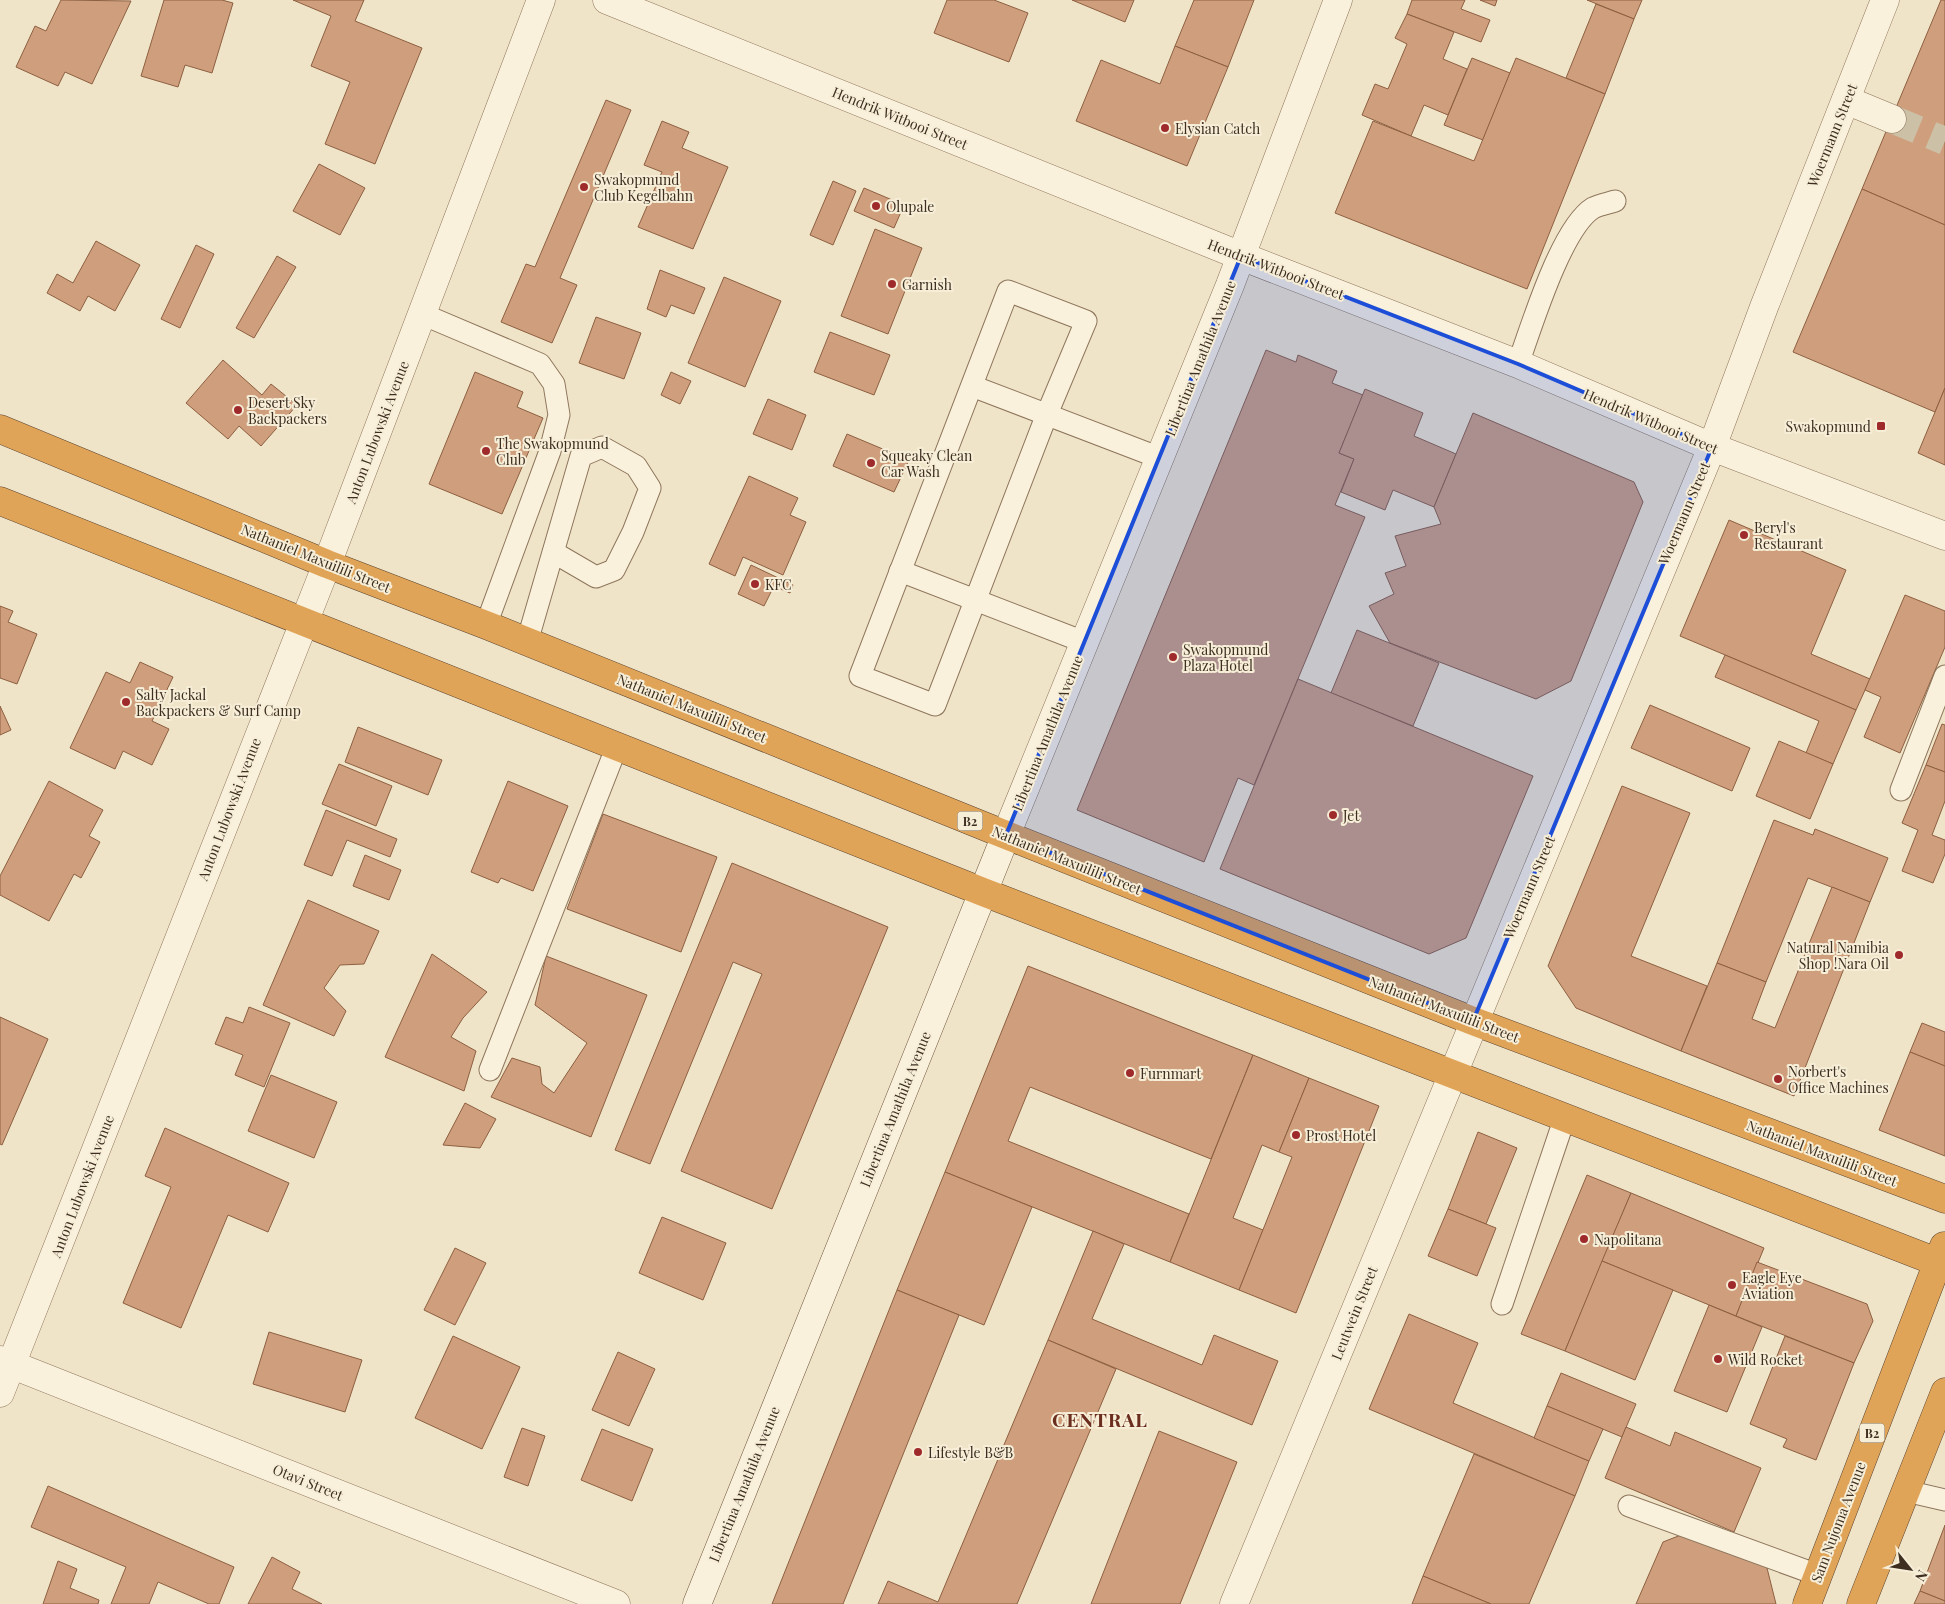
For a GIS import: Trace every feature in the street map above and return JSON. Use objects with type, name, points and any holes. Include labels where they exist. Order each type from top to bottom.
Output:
[{"type":"highway","name":"Nathaniel Maxuilili Street","points":[[0,429],[327,564],[486,625],[1474,1021],[1945,1199]]},
{"type":"highway","name":"B2","points":[[0,501],[983,892],[1565,1117],[1943,1257]]},
{"type":"highway","name":"Sam Nujoma Avenue","points":[[1807,1604],[1943,1257]]},
{"type":"highway","points":[[1861,1604],[1945,1392]]},
{"type":"street","name":"Anton Lubowski Avenue","points":[[0,1393],[6,1362],[327,564],[541,0]]},
{"type":"street","name":"Hendrik Witbooi Street","points":[[607,0],[1241,256],[1518,364],[1712,447],[1945,536]]},
{"type":"street","name":"Libertina Amathila Avenue","points":[[696,1604],[1241,256],[1338,0]]},
{"type":"street","name":"Woermann Street","points":[[1474,1021],[1712,447],[1764,306],[1885,0]]},
{"type":"street","points":[[1846,100],[1892,120]]},
{"type":"street","name":"Leutwein Street","points":[[1234,1604],[1474,1021]]},
{"type":"street","name":"Otavi Street","points":[[6,1362],[616,1604]]},
{"type":"lane","points":[[1518,364],[1549,281],[1574,228],[1593,208],[1615,201]]},
{"type":"lane","points":[[1008,291],[1086,321],[1047,414],[935,705],[860,676],[1008,291]]},
{"type":"lane","points":[[422,314],[540,364],[554,384],[559,415],[550,451],[486,625]]},
{"type":"lane","points":[[972,386],[1160,458]]},
{"type":"lane","points":[[527,642],[580,456],[602,447],[636,466],[650,488],[633,532],[614,570],[596,577],[553,552]]},
{"type":"lane","points":[[900,571],[1084,642]]},
{"type":"lane","points":[[1902,790],[1945,676]]},
{"type":"lane","points":[[490,1070],[617,746]]},
{"type":"lane","points":[[1502,1304],[1565,1117]]},
{"type":"lane","points":[[1906,1491],[1945,1500]]},
{"type":"lane","points":[[1629,1506],[1818,1575]]},
{"type":"highlighted area","points":[[1241,256],[1518,364],[1712,447],[1473,1021],[1006,835]]},
{"type":"building","points":[[61,0],[131,1],[92,84],[65,72],[58,86],[16,67],[35,26],[46,31]]},
{"type":"building","points":[[164,0],[222,0],[233,3],[212,73],[185,65],[178,87],[141,76]]},
{"type":"building","points":[[293,0],[364,0],[355,21],[422,48],[375,164],[325,144],[350,82],[311,66],[331,16]]},
{"type":"building","points":[[947,0],[994,0],[1028,13],[1009,62],[934,33]]},
{"type":"building","points":[[1072,0],[1134,0],[1125,22]]},
{"type":"building","points":[[1194,0],[1254,0],[1228,67],[1175,46]]},
{"type":"building","points":[[1412,0],[1465,0],[1461,9],[1490,20],[1481,42],[1407,14]]},
{"type":"building","points":[[1480,0],[1497,0],[1495,6]]},
{"type":"building","points":[[1587,0],[1642,0],[1634,19]]},
{"type":"building","points":[[1941,0],[1945,0],[1945,225],[1862,189]]},
{"type":"building","points":[[1596,4],[1634,19],[1605,94],[1566,78]]},
{"type":"building","points":[[1407,14],[1454,32],[1443,59],[1467,69],[1448,115],[1424,105],[1411,136],[1362,115],[1375,84],[1388,89],[1407,44],[1395,38]]},
{"type":"building","points":[[1175,46],[1228,67],[1187,166],[1076,121],[1101,60],[1160,84]]},
{"type":"building","points":[[1472,58],[1510,73],[1483,140],[1444,125]]},
{"type":"building","points":[[1516,58],[1605,94],[1527,289],[1335,213],[1373,121],[1474,161]]},
{"type":"building","name":"Swakopmund Club Kegelbahn","points":[[606,100],[631,110],[560,278],[577,285],[552,343],[501,322],[526,264],[535,267]]},
{"type":"building","points":[[662,121],[689,132],[682,148],[728,167],[693,249],[638,227],[662,172],[644,165]]},
{"type":"building","points":[[319,164],[365,188],[340,235],[293,211]]},
{"type":"building","points":[[833,181],[856,191],[833,245],[810,235]]},
{"type":"building","points":[[864,188],[904,205],[894,228],[854,211]]},
{"type":"building","points":[[1862,189],[1945,225],[1945,388],[1935,412],[1793,352]]},
{"type":"building","points":[[875,229],[922,248],[888,334],[841,316]]},
{"type":"building","points":[[96,241],[140,265],[115,311],[88,296],[80,311],[47,293],[57,274],[73,283]]},
{"type":"building","points":[[196,245],[214,254],[180,328],[161,319]]},
{"type":"building","points":[[277,256],[296,267],[254,338],[236,328]]},
{"type":"building","points":[[660,270],[705,288],[694,314],[671,305],[666,317],[647,309]]},
{"type":"building","points":[[724,277],[781,301],[745,387],[688,363]]},
{"type":"building","points":[[596,317],[641,333],[624,379],[579,363]]},
{"type":"building","points":[[830,332],[890,355],[874,395],[814,372]]},
{"type":"building","points":[[1266,350],[1296,362],[1298,355],[1337,371],[1332,383],[1363,395],[1339,453],[1354,459],[1335,505],[1365,517],[1254,785],[1238,778],[1204,862],[1077,810]]},
{"type":"building","points":[[223,360],[262,395],[271,384],[297,405],[261,446],[239,426],[228,439],[186,403]]},
{"type":"building","name":"The Swakopmund Club","points":[[475,372],[523,392],[517,407],[543,418],[502,514],[429,484]]},
{"type":"building","points":[[671,372],[691,381],[680,404],[661,395]]},
{"type":"building","points":[[1945,388],[1945,465],[1918,453]]},
{"type":"building","points":[[1365,389],[1423,413],[1414,436],[1456,454],[1434,507],[1393,490],[1385,510],[1341,492],[1354,459],[1339,453]]},
{"type":"building","points":[[768,399],[806,415],[792,450],[753,434]]},
{"type":"building","points":[[1473,413],[1634,482],[1643,502],[1571,681],[1536,699],[1390,643],[1369,606],[1394,594],[1385,573],[1406,566],[1395,536],[1441,524],[1434,507]]},
{"type":"building","name":"Squeaky Clean Car Wash","points":[[847,434],[909,460],[894,492],[833,466]]},
{"type":"building","points":[[749,476],[798,498],[790,515],[806,522],[783,575],[743,557],[735,576],[709,564]]},
{"type":"building","points":[[1729,520],[1846,570],[1811,654],[1870,679],[1856,710],[1680,636]]},
{"type":"building","points":[[751,565],[793,585],[790,593],[774,586],[764,606],[738,594]]},
{"type":"building","points":[[1905,595],[1945,611],[1945,647],[1900,753],[1864,737],[1881,697],[1865,690]]},
{"type":"building","points":[[0,606],[13,611],[8,622],[37,634],[17,684],[0,678]]},
{"type":"building","points":[[1357,630],[1439,663],[1413,726],[1331,693]]},
{"type":"building","points":[[1725,655],[1856,710],[1833,764],[1806,753],[1819,721],[1715,677]]},
{"type":"building","name":"Salty Jackal Backpackers & Surf Camp","points":[[140,662],[173,677],[152,721],[169,729],[152,765],[123,751],[115,769],[70,748],[106,672],[130,683]]},
{"type":"building","points":[[1298,679],[1533,776],[1466,938],[1429,954],[1220,869]]},
{"type":"building","points":[[1650,705],[1750,748],[1732,791],[1631,748]]},
{"type":"building","points":[[0,706],[11,730],[0,735]]},
{"type":"building","points":[[1942,724],[1945,725],[1945,772],[1926,765]]},
{"type":"building","points":[[358,727],[442,760],[428,795],[345,762]]},
{"type":"building","points":[[1779,741],[1833,764],[1810,819],[1756,796]]},
{"type":"building","points":[[339,764],[392,786],[376,826],[322,804]]},
{"type":"building","points":[[1926,765],[1945,772],[1945,801],[1932,835],[1945,840],[1945,854],[1933,883],[1902,871],[1918,830],[1902,823]]},
{"type":"building","points":[[49,781],[103,810],[89,836],[100,842],[81,878],[74,874],[49,921],[0,895],[0,876]]},
{"type":"building","points":[[508,781],[568,806],[533,891],[501,878],[498,883],[471,872]]},
{"type":"building","points":[[1622,786],[1690,813],[1631,956],[1707,986],[1681,1051],[1576,1008],[1548,966]]},
{"type":"building","points":[[326,810],[397,839],[390,857],[347,840],[332,876],[304,865]]},
{"type":"building","points":[[603,814],[717,857],[681,952],[567,909]]},
{"type":"building","points":[[1774,820],[1813,835],[1815,829],[1888,858],[1870,902],[1808,878],[1766,982],[1717,963]]},
{"type":"building","points":[[365,855],[401,870],[389,900],[353,886]]},
{"type":"building","points":[[732,863],[888,927],[772,1209],[681,1171],[762,974],[733,962],[650,1164],[615,1150]]},
{"type":"building","points":[[1832,887],[1870,902],[1794,1096],[1681,1051],[1717,963],[1766,982],[1752,1019],[1775,1028]]},
{"type":"building","points":[[308,900],[379,931],[364,964],[340,965],[324,988],[346,1011],[334,1036],[263,1005]]},
{"type":"building","points":[[432,954],[487,992],[463,1018],[451,1037],[476,1051],[464,1091],[385,1057]]},
{"type":"building","points":[[546,956],[647,995],[591,1137],[491,1097],[512,1058],[540,1067],[542,1084],[554,1093],[587,1043],[535,1005]]},
{"type":"building","points":[[1028,966],[1253,1055],[1211,1159],[1030,1087],[1008,1141],[1189,1214],[1170,1262],[945,1172]]},
{"type":"building","points":[[249,1007],[290,1023],[264,1087],[235,1075],[243,1055],[215,1044],[226,1017],[243,1023]]},
{"type":"building","points":[[0,1017],[48,1039],[2,1145],[0,1144]]},
{"type":"building","points":[[1922,1023],[1945,1032],[1945,1066],[1910,1052]]},
{"type":"building","points":[[1910,1052],[1945,1066],[1945,1156],[1879,1130]]},
{"type":"building","points":[[1253,1055],[1309,1078],[1279,1152],[1262,1145],[1233,1218],[1263,1230],[1239,1290],[1170,1262]]},
{"type":"building","points":[[271,1075],[337,1102],[314,1158],[248,1131]]},
{"type":"building","points":[[1309,1078],[1379,1106],[1296,1313],[1239,1290],[1292,1157],[1279,1152]]},
{"type":"building","points":[[465,1103],[496,1119],[480,1148],[443,1145]]},
{"type":"building","points":[[165,1128],[289,1183],[268,1232],[228,1215],[181,1328],[123,1303],[171,1187],[145,1176]]},
{"type":"building","points":[[1478,1132],[1517,1148],[1486,1224],[1448,1209]]},
{"type":"building","points":[[945,1172],[1032,1207],[984,1325],[897,1290]]},
{"type":"building","points":[[1587,1175],[1631,1193],[1565,1351],[1521,1334]]},
{"type":"building","points":[[1631,1193],[1764,1248],[1736,1316],[1602,1261]]},
{"type":"building","points":[[1448,1209],[1496,1228],[1477,1276],[1428,1256]]},
{"type":"building","points":[[662,1217],[726,1243],[703,1300],[639,1273]]},
{"type":"building","points":[[1093,1231],[1124,1244],[1092,1319],[1202,1365],[1214,1335],[1278,1361],[1252,1425],[1048,1340]]},
{"type":"building","points":[[455,1248],[486,1263],[455,1325],[424,1310]]},
{"type":"building","points":[[1602,1261],[1673,1290],[1635,1380],[1565,1351]]},
{"type":"building","points":[[1757,1262],[1867,1304],[1873,1321],[1854,1363],[1736,1316]]},
{"type":"building","points":[[897,1290],[959,1315],[843,1604],[772,1604]]},
{"type":"building","name":"Wild Rocket","points":[[1709,1305],[1762,1327],[1727,1412],[1674,1391]]},
{"type":"building","points":[[1409,1314],[1478,1343],[1453,1403],[1589,1461],[1575,1496],[1369,1409]]},
{"type":"building","points":[[269,1332],[362,1360],[345,1412],[253,1384]]},
{"type":"building","points":[[453,1336],[520,1367],[482,1449],[415,1418]]},
{"type":"building","points":[[1785,1336],[1854,1363],[1816,1460],[1783,1447],[1787,1439],[1750,1424]]},
{"type":"building","points":[[1048,1340],[1116,1369],[1017,1604],[878,1604],[888,1581],[938,1602]]},
{"type":"building","points":[[618,1352],[655,1369],[629,1426],[592,1410]]},
{"type":"building","points":[[1561,1373],[1636,1404],[1622,1437],[1547,1406]]},
{"type":"building","points":[[1547,1406],[1603,1429],[1589,1461],[1534,1438]]},
{"type":"building","points":[[1626,1427],[1670,1446],[1675,1432],[1761,1468],[1734,1532],[1605,1478]]},
{"type":"building","points":[[522,1428],[545,1436],[528,1486],[504,1477]]},
{"type":"building","points":[[602,1429],[653,1449],[632,1501],[581,1480]]},
{"type":"building","points":[[1159,1431],[1237,1462],[1180,1604],[1091,1604]]},
{"type":"building","points":[[1474,1454],[1575,1496],[1529,1604],[1491,1604],[1423,1576]]},
{"type":"building","points":[[48,1486],[234,1567],[219,1604],[209,1604],[158,1582],[149,1604],[111,1604],[126,1567],[31,1527]]},
{"type":"building","points":[[1945,1525],[1945,1601],[1920,1591]]},
{"type":"building","points":[[1686,1533],[1766,1564],[1776,1604],[1636,1604],[1663,1542]]},
{"type":"building","points":[[272,1557],[300,1572],[292,1589],[322,1604],[248,1604]]},
{"type":"building","points":[[58,1561],[77,1569],[70,1588],[99,1600],[98,1604],[43,1604]]},
{"type":"building","points":[[1423,1576],[1491,1604],[1412,1604]]},
{"type":"building","points":[[1920,1591],[1945,1601],[1945,1604],[1914,1604]]},
{"type":"tunnel","points":[[1892,119],[1945,141]]},
{"type":"place","name":"Elysian Catch","points":[[1165,128]]},
{"type":"place","name":"Swakopmund Club Kegelbahn","points":[[584,187]]},
{"type":"place","name":"Olupale","points":[[876,206]]},
{"type":"place","name":"Garnish","points":[[892,284]]},
{"type":"place","name":"Desert Sky Backpackers","points":[[238,410]]},
{"type":"place","name":"Swakopmund","points":[[1881,426]]},
{"type":"place","name":"The Swakopmund Club","points":[[486,451]]},
{"type":"place","name":"Squeaky Clean Car Wash","points":[[871,463]]},
{"type":"place","name":"Beryl's Restaurant","points":[[1744,535]]},
{"type":"place","name":"KFC","points":[[755,584]]},
{"type":"place","name":"Swakopmund Plaza Hotel","points":[[1173,657]]},
{"type":"place","name":"Salty Jackal Backpackers & Surf Camp","points":[[126,702]]},
{"type":"place","name":"Jet","points":[[1333,815]]},
{"type":"place","name":"Natural Namibia Shop !Nara Oil","points":[[1899,955]]},
{"type":"place","name":"Furnmart","points":[[1130,1073]]},
{"type":"place","name":"Norbert's Office Machines","points":[[1778,1079]]},
{"type":"place","name":"Prost Hotel","points":[[1296,1135]]},
{"type":"place","name":"Napolitana","points":[[1584,1239]]},
{"type":"place","name":"Eagle Eye Aviation","points":[[1732,1285]]},
{"type":"place","name":"Wild Rocket","points":[[1718,1359]]},
{"type":"place","name":"Lifestyle B&B","points":[[918,1452]]},
{"type":"district","name":"CENTRAL","points":[[1100,1419]]}]
